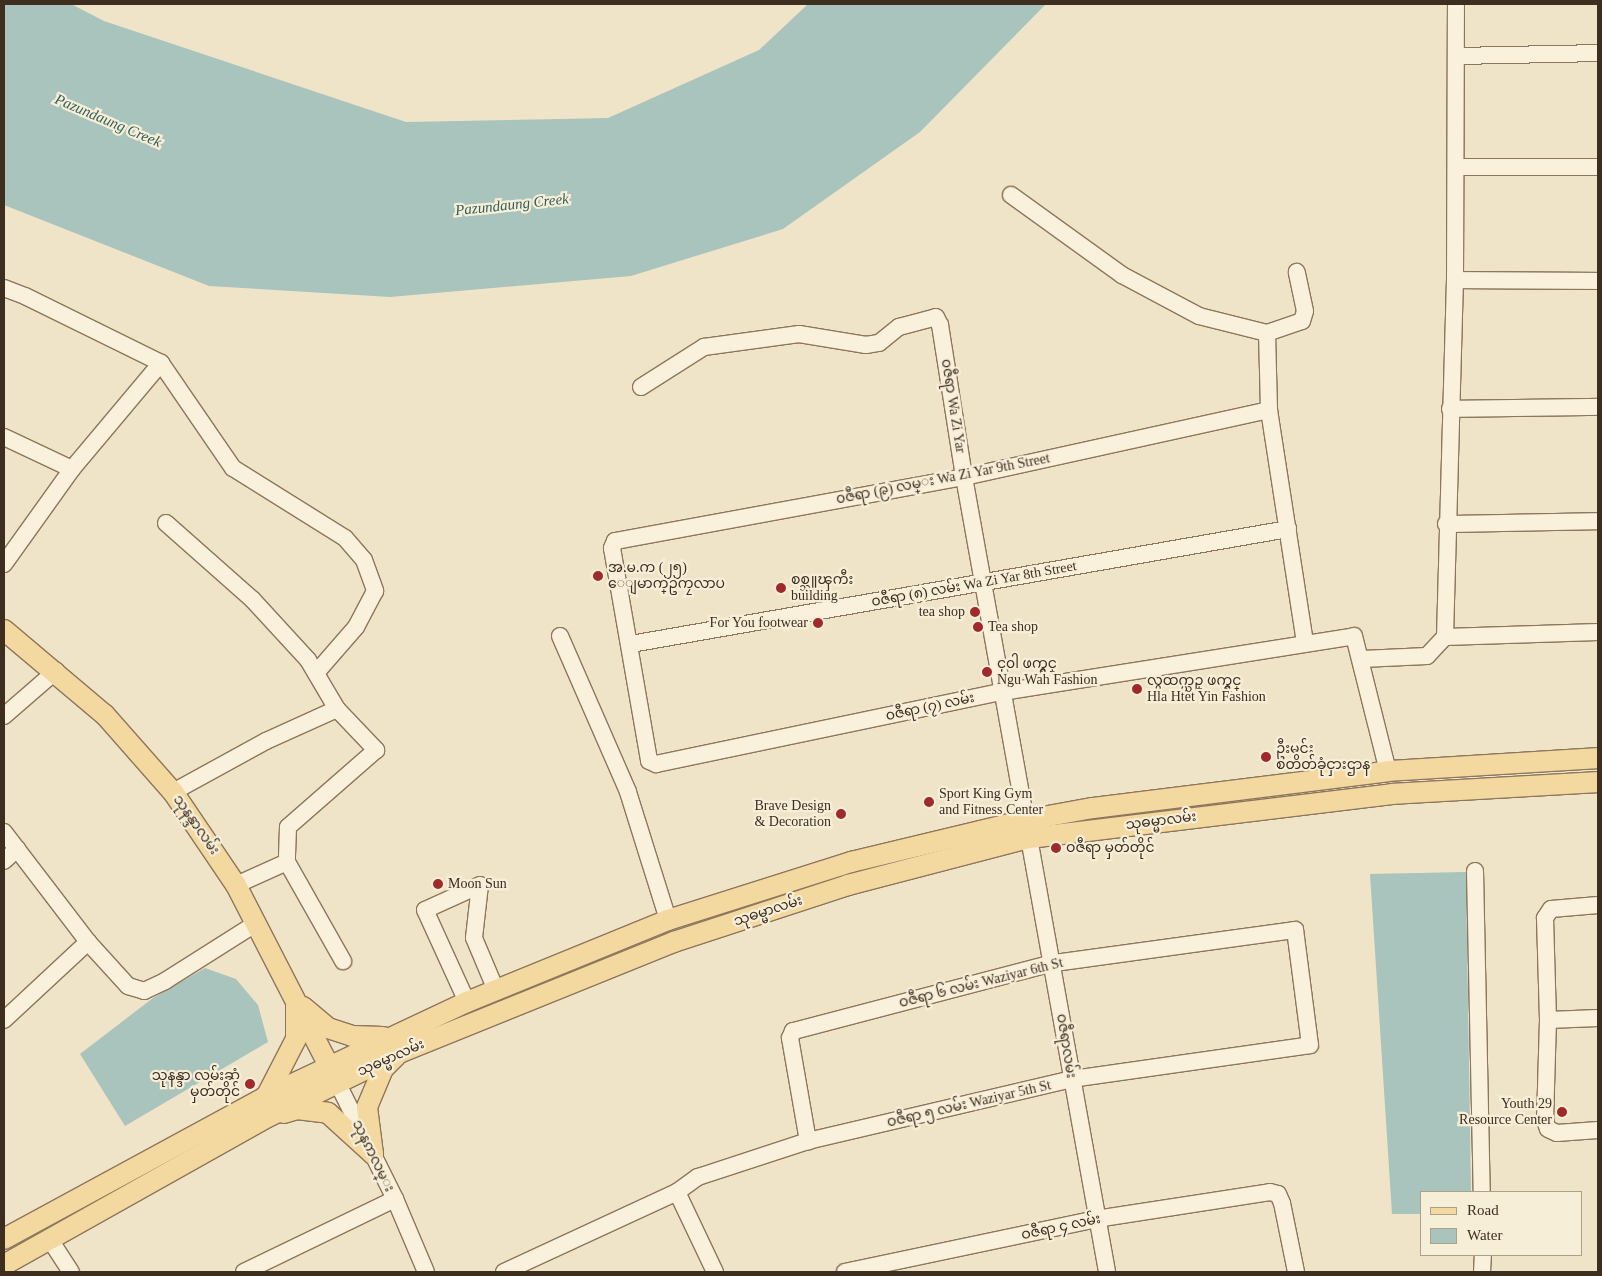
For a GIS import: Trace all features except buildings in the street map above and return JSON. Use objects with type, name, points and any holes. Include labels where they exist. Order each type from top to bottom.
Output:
[{"type":"main road","name":"သုနန္ဒာလမ်း","points":[[4,630],[56,671],[105,715],[173,792],[236,885],[333,1074]]},
{"type":"main road","name":"သုဓမ္မာလမ်း","points":[[394,1045],[524,1003],[674,942],[1093,808],[1388,771],[1598,758]]},
{"type":"main road","name":"သုဓမ္မာလမ်း","points":[[4,1239],[394,1045],[467,1002],[668,920],[851,862],[1028,829],[1392,794],[1598,782]]},
{"type":"main road","points":[[296,1001],[328,1028],[352,1036],[394,1045],[367,1107],[373,1154]]},
{"type":"main road","points":[[296,1001],[296,1039],[268,1107],[328,1113],[373,1154]]},
{"type":"main road","name":"သုဓမ္မာလမ်း","points":[[4,1265],[268,1107]]},
{"type":"street","points":[[1388,771],[1362,659],[1427,656],[1445,637],[1446,524],[1455,280],[1458,56],[1456,6]]},
{"type":"street","points":[[1458,56],[1598,53]]},
{"type":"street","points":[[1456,168],[1598,167]]},
{"type":"street","points":[[1010,195],[1122,275],[1199,316],[1267,332],[1302,321],[1305,311],[1297,272]]},
{"type":"street","points":[[1455,280],[1598,281]]},
{"type":"street","points":[[4,288],[25,296],[161,363],[233,468],[344,538],[364,560],[375,591],[356,627],[316,673]]},
{"type":"street","name":"၀ဇီရာ Wa Zi Yar","points":[[641,387],[704,347],[799,334],[866,345],[879,342],[899,327],[936,317],[940,325],[964,477],[1028,829]]},
{"type":"street","points":[[1267,332],[1269,410],[1305,642]]},
{"type":"street","points":[[4,564],[72,469],[161,363]]},
{"type":"street","points":[[1450,408],[1598,407]]},
{"type":"street","name":"၀ဇီရာ (၉) လမ္း Wa Zi Yar 9th Street","points":[[631,644],[612,548],[615,541],[964,477],[1269,410]]},
{"type":"street","points":[[4,436],[72,469]]},
{"type":"street","points":[[1446,524],[1598,520]]},
{"type":"street","points":[[166,523],[252,599],[308,660],[337,709],[376,750],[288,827],[288,862],[342,961]]},
{"type":"street","name":"၀ဇီရာ (၈) လမ်း Wa Zi Yar 8th Street","points":[[631,644],[1288,529]]},
{"type":"street","points":[[1445,637],[1598,632]]},
{"type":"street","points":[[560,636],[628,792],[668,920]]},
{"type":"street","name":"၀ဇီရာ (၇) လမ်း","points":[[631,644],[649,761],[656,764],[1002,692],[1305,642],[1354,636],[1362,659]]},
{"type":"street","points":[[4,716],[56,671]]},
{"type":"street","points":[[173,792],[266,740],[337,709]]},
{"type":"street","name":"ဝဇီရာလမ်း","points":[[1028,829],[1096,1219],[1107,1272]]},
{"type":"street","points":[[4,832],[88,942],[128,986],[144,990],[202,960],[255,924]]},
{"type":"street","points":[[4,861],[17,849]]},
{"type":"street","points":[[236,885],[288,862]]},
{"type":"street","points":[[1475,871],[1482,1191]]},
{"type":"street","points":[[467,1002],[424,910],[480,885],[474,938],[496,990]]},
{"type":"street","points":[[1598,905],[1551,909],[1545,918],[1548,1020],[1545,1120],[1548,1129],[1557,1133],[1598,1130]]},
{"type":"street","name":"ဝဇီရာ ၆ လမ်း Waziyar 6th St","points":[[808,1141],[791,1034],[1052,963],[1295,930],[1310,1045]]},
{"type":"street","points":[[4,1020],[88,942]]},
{"type":"street","points":[[1548,1020],[1598,1018]]},
{"type":"street","name":"ဝဇီရာ ၅ လမ်း Waziyar 5th St","points":[[504,1272],[677,1192],[698,1177],[808,1141],[1072,1080],[1310,1045]]},
{"type":"street","name":"သုနၵာလမ္း","points":[[333,1074],[395,1199],[426,1272]]},
{"type":"street","points":[[677,1192],[715,1272]]},
{"type":"street","name":"ဝဇီရာ ၄ လမ်း","points":[[844,1272],[883,1268],[1096,1219],[1270,1192],[1278,1194],[1296,1272]]},
{"type":"street","points":[[244,1272],[272,1266],[395,1199]]},
{"type":"street","points":[[49,1238],[71,1272]]},
{"type":"street","points":[[1482,1272],[1483,1256]]},
{"type":"water","name":"Pazundaung Creek","points":[[4,4],[71,4],[104,21],[406,122],[608,118],[759,50],[808,4],[1046,4],[920,132],[783,229],[631,276],[390,297],[209,286],[4,205]]},
{"type":"water","points":[[1466,872],[1471,1191],[1420,1191],[1420,1214],[1392,1214],[1370,874]]},
{"type":"water","points":[[205,968],[236,979],[258,1005],[268,1042],[125,1126],[80,1054],[153,998]]},
{"type":"place","name":"အ.မ.က (၂၅) ေျမာက္ဥကၠလာပ","points":[[598,576]]},
{"type":"place","name":"စစ္သူၾကီး building","points":[[781,588]]},
{"type":"place","name":"tea shop","points":[[975,612]]},
{"type":"place","name":"For You footwear","points":[[818,623]]},
{"type":"place","name":"Tea shop","points":[[978,627]]},
{"type":"place","name":"ငု၀ါ ဖက္ရွင္ Ngu Wah Fashion","points":[[987,672]]},
{"type":"place","name":"လွထက္ယဥ္ ဖက္ရွင္ Hla Htet Yin Fashion","points":[[1137,689]]},
{"type":"place","name":"ဦးမင်း စတိတ်ခုံငှားဌာန","points":[[1266,757]]},
{"type":"place","name":"Sport King Gym and Fitness Center","points":[[929,802]]},
{"type":"place","name":"Brave Design & Decoration","points":[[841,814]]},
{"type":"place","name":"ဝဇီရာ မှတ်တိုင်","points":[[1056,848]]},
{"type":"place","name":"Moon Sun","points":[[438,884]]},
{"type":"place","name":"သုနန္ဒာ လမ်းဆုံ မှတ်တိုင်","points":[[250,1084]]},
{"type":"place","name":"Youth 29 Resource Center","points":[[1562,1112]]}]
